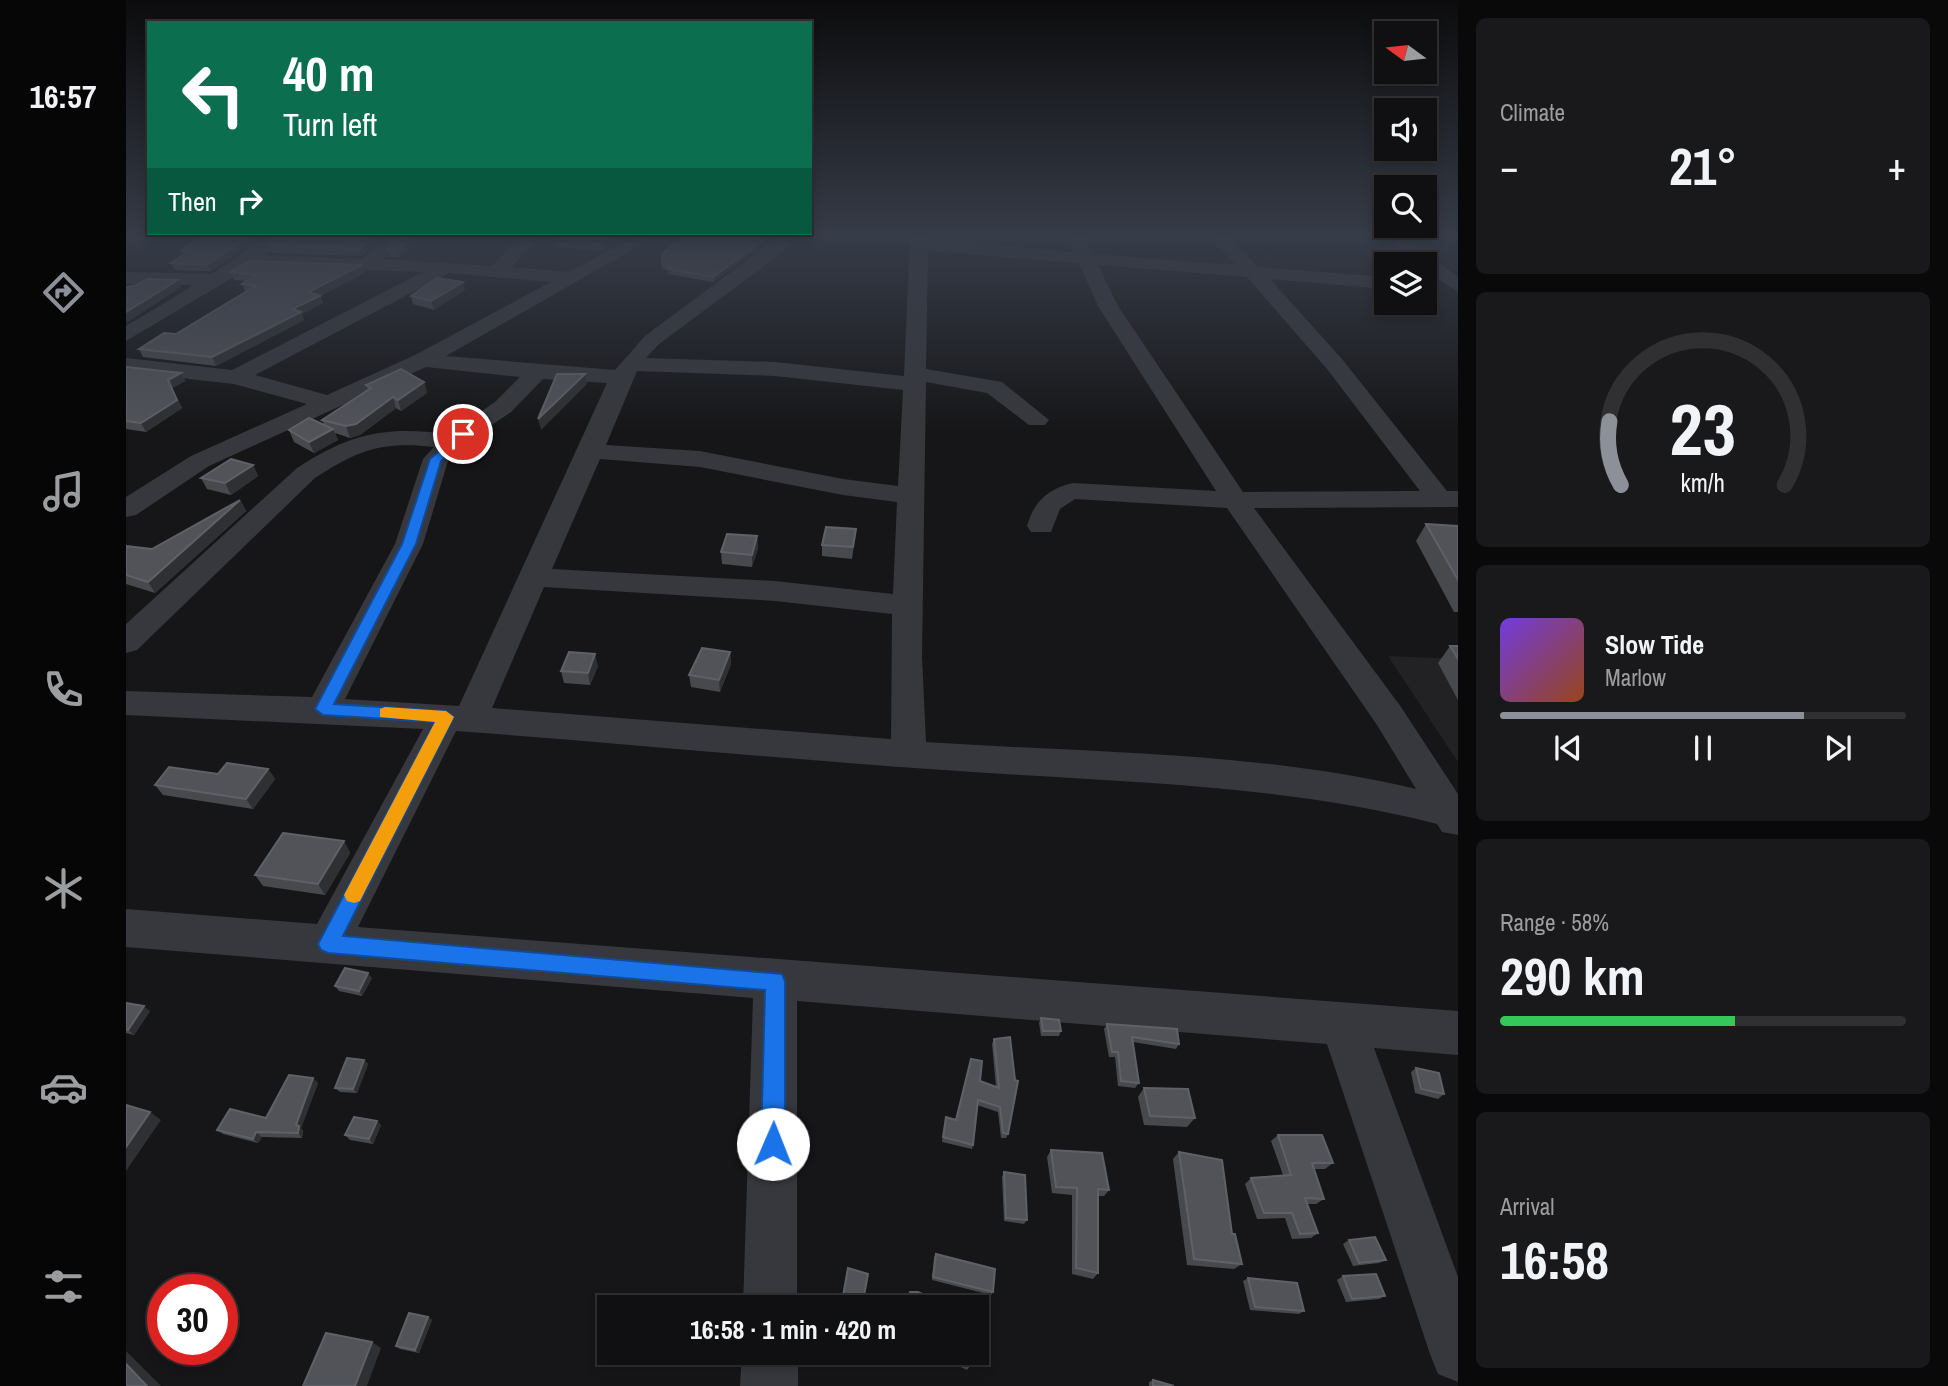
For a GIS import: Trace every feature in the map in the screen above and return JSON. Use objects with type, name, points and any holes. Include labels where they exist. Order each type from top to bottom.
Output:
[{"type":"street","points":[[126,335],[181,302]]},
{"type":"street","points":[[235,377],[379,302]]},
{"type":"street","points":[[126,509],[200,461],[423,360],[529,302]]},
{"type":"street","points":[[328,944],[536,577],[624,370],[652,341],[706,302]]},
{"type":"street","points":[[909,755],[906,657],[916,302]]},
{"type":"street","points":[[1106,302],[1235,500],[1389,716],[1454,819]]},
{"type":"street","points":[[1281,302],[1341,368],[1449,500]]},
{"type":"street","points":[[423,360],[537,372],[775,369],[913,379],[994,387],[1037,420]]},
{"type":"street","points":[[126,365],[235,377],[326,402]]},
{"type":"street","points":[[323,709],[409,544],[436,459],[453,442],[503,407],[537,372]]},
{"type":"street","points":[[126,642],[296,482],[322,462],[380,436],[453,442]]},
{"type":"street","points":[[591,451],[700,459],[843,487],[911,496]]},
{"type":"street","points":[[1041,526],[1044,509],[1052,500],[1073,491],[1235,500],[1449,500]]},
{"type":"street","points":[[536,577],[775,591],[909,606]]},
{"type":"street","points":[[126,703],[323,709],[909,755],[1158,768],[1314,784],[1454,819]]},
{"type":"street","points":[[126,928],[1458,1034]]},
{"type":"street","points":[[770,1295],[775,981]]},
{"type":"street","points":[[1344,1027],[1458,1354]]},
{"type":"street","points":[[769,1386],[770,1365]]},
{"type":"shaded area","points":[[1388,656],[1458,659],[1458,762]]},
{"type":"building","points":[[126,302],[143,302],[126,312]]},
{"type":"building","points":[[229,302],[308,302],[292,309],[301,312],[212,357],[139,349],[164,333],[176,334]]},
{"type":"building","points":[[126,367],[181,373],[168,380],[177,400],[141,423],[126,421]]},
{"type":"building","points":[[401,369],[424,382],[398,400],[393,397],[356,424],[346,426],[322,420],[371,388],[366,385]]},
{"type":"building","points":[[557,374],[585,374],[538,419]]},
{"type":"building","points":[[309,418],[333,429],[309,442],[289,430]]},
{"type":"building","points":[[231,459],[253,465],[225,483],[201,478]]},
{"type":"building","points":[[240,500],[148,582],[126,575],[126,546],[152,549]]},
{"type":"building","points":[[1426,524],[1458,526],[1458,580]]},
{"type":"building","points":[[826,527],[856,529],[853,547],[822,545]]},
{"type":"building","points":[[727,534],[757,536],[752,555],[721,552]]},
{"type":"building","points":[[1450,646],[1458,646],[1458,659]]},
{"type":"building","points":[[702,648],[730,652],[719,680],[689,675]]},
{"type":"building","points":[[569,652],[595,654],[588,673],[561,671]]},
{"type":"building","points":[[227,763],[268,769],[246,799],[155,785],[169,767],[218,774]]},
{"type":"building","points":[[283,833],[344,841],[318,884],[255,875]]},
{"type":"building","points":[[345,968],[368,973],[359,991],[335,986]]},
{"type":"building","points":[[126,1003],[144,1006],[128,1030],[126,1029]]},
{"type":"building","points":[[1041,1018],[1059,1020],[1061,1031],[1043,1031]]},
{"type":"building","points":[[1107,1024],[1177,1029],[1179,1044],[1132,1037],[1139,1083],[1121,1081],[1118,1052],[1112,1052]]},
{"type":"building","points":[[1010,1037],[1015,1080],[1018,1081],[1008,1134],[1003,1133],[1000,1107],[978,1100],[973,1145],[943,1137],[946,1117],[956,1120],[971,1059],[982,1061],[980,1081],[999,1088],[994,1039]]},
{"type":"building","points":[[347,1058],[364,1060],[353,1089],[335,1088]]},
{"type":"building","points":[[1416,1068],[1439,1073],[1444,1094],[1421,1089]]},
{"type":"building","points":[[289,1075],[313,1078],[296,1125],[299,1126],[298,1133],[256,1132],[253,1139],[217,1130],[230,1109],[266,1118]]},
{"type":"building","points":[[1144,1088],[1188,1089],[1195,1118],[1150,1116]]},
{"type":"building","points":[[126,1105],[150,1112],[126,1147]]},
{"type":"building","points":[[354,1117],[377,1121],[369,1139],[345,1135]]},
{"type":"building","points":[[1278,1135],[1322,1135],[1333,1163],[1312,1163],[1324,1199],[1305,1198],[1318,1233],[1300,1234],[1292,1213],[1264,1213],[1251,1178],[1291,1175]]},
{"type":"building","points":[[1051,1150],[1102,1153],[1109,1190],[1098,1189],[1098,1273],[1076,1268],[1077,1188],[1056,1187]]},
{"type":"building","points":[[1179,1152],[1222,1160],[1232,1234],[1235,1234],[1242,1264],[1194,1259]]},
{"type":"building","points":[[1004,1172],[1025,1175],[1027,1220],[1006,1218]]},
{"type":"building","points":[[1375,1237],[1386,1260],[1359,1263],[1349,1240]]},
{"type":"building","points":[[936,1254],[995,1269],[993,1292],[933,1277]]},
{"type":"building","points":[[848,1268],[868,1274],[864,1295],[843,1295]]},
{"type":"building","points":[[1376,1274],[1385,1296],[1352,1299],[1343,1276]]},
{"type":"building","points":[[1248,1278],[1297,1283],[1304,1311],[1255,1307]]},
{"type":"building","points":[[910,1292],[918,1292],[924,1295],[909,1295]]},
{"type":"building","points":[[409,1313],[428,1317],[415,1350],[396,1346]]},
{"type":"building","points":[[326,1333],[372,1342],[355,1386],[303,1386]]},
{"type":"building","points":[[126,1364],[147,1386],[126,1386]]},
{"type":"building","points":[[1153,1380],[1174,1386],[1153,1386]]},
{"type":"slow traffic","points":[[354,895],[446,717],[385,713]]},
{"type":"route","points":[[463,434],[440,454],[433,464],[426,497],[409,544],[323,709],[446,717],[328,944],[775,981],[773,1144]]}]
